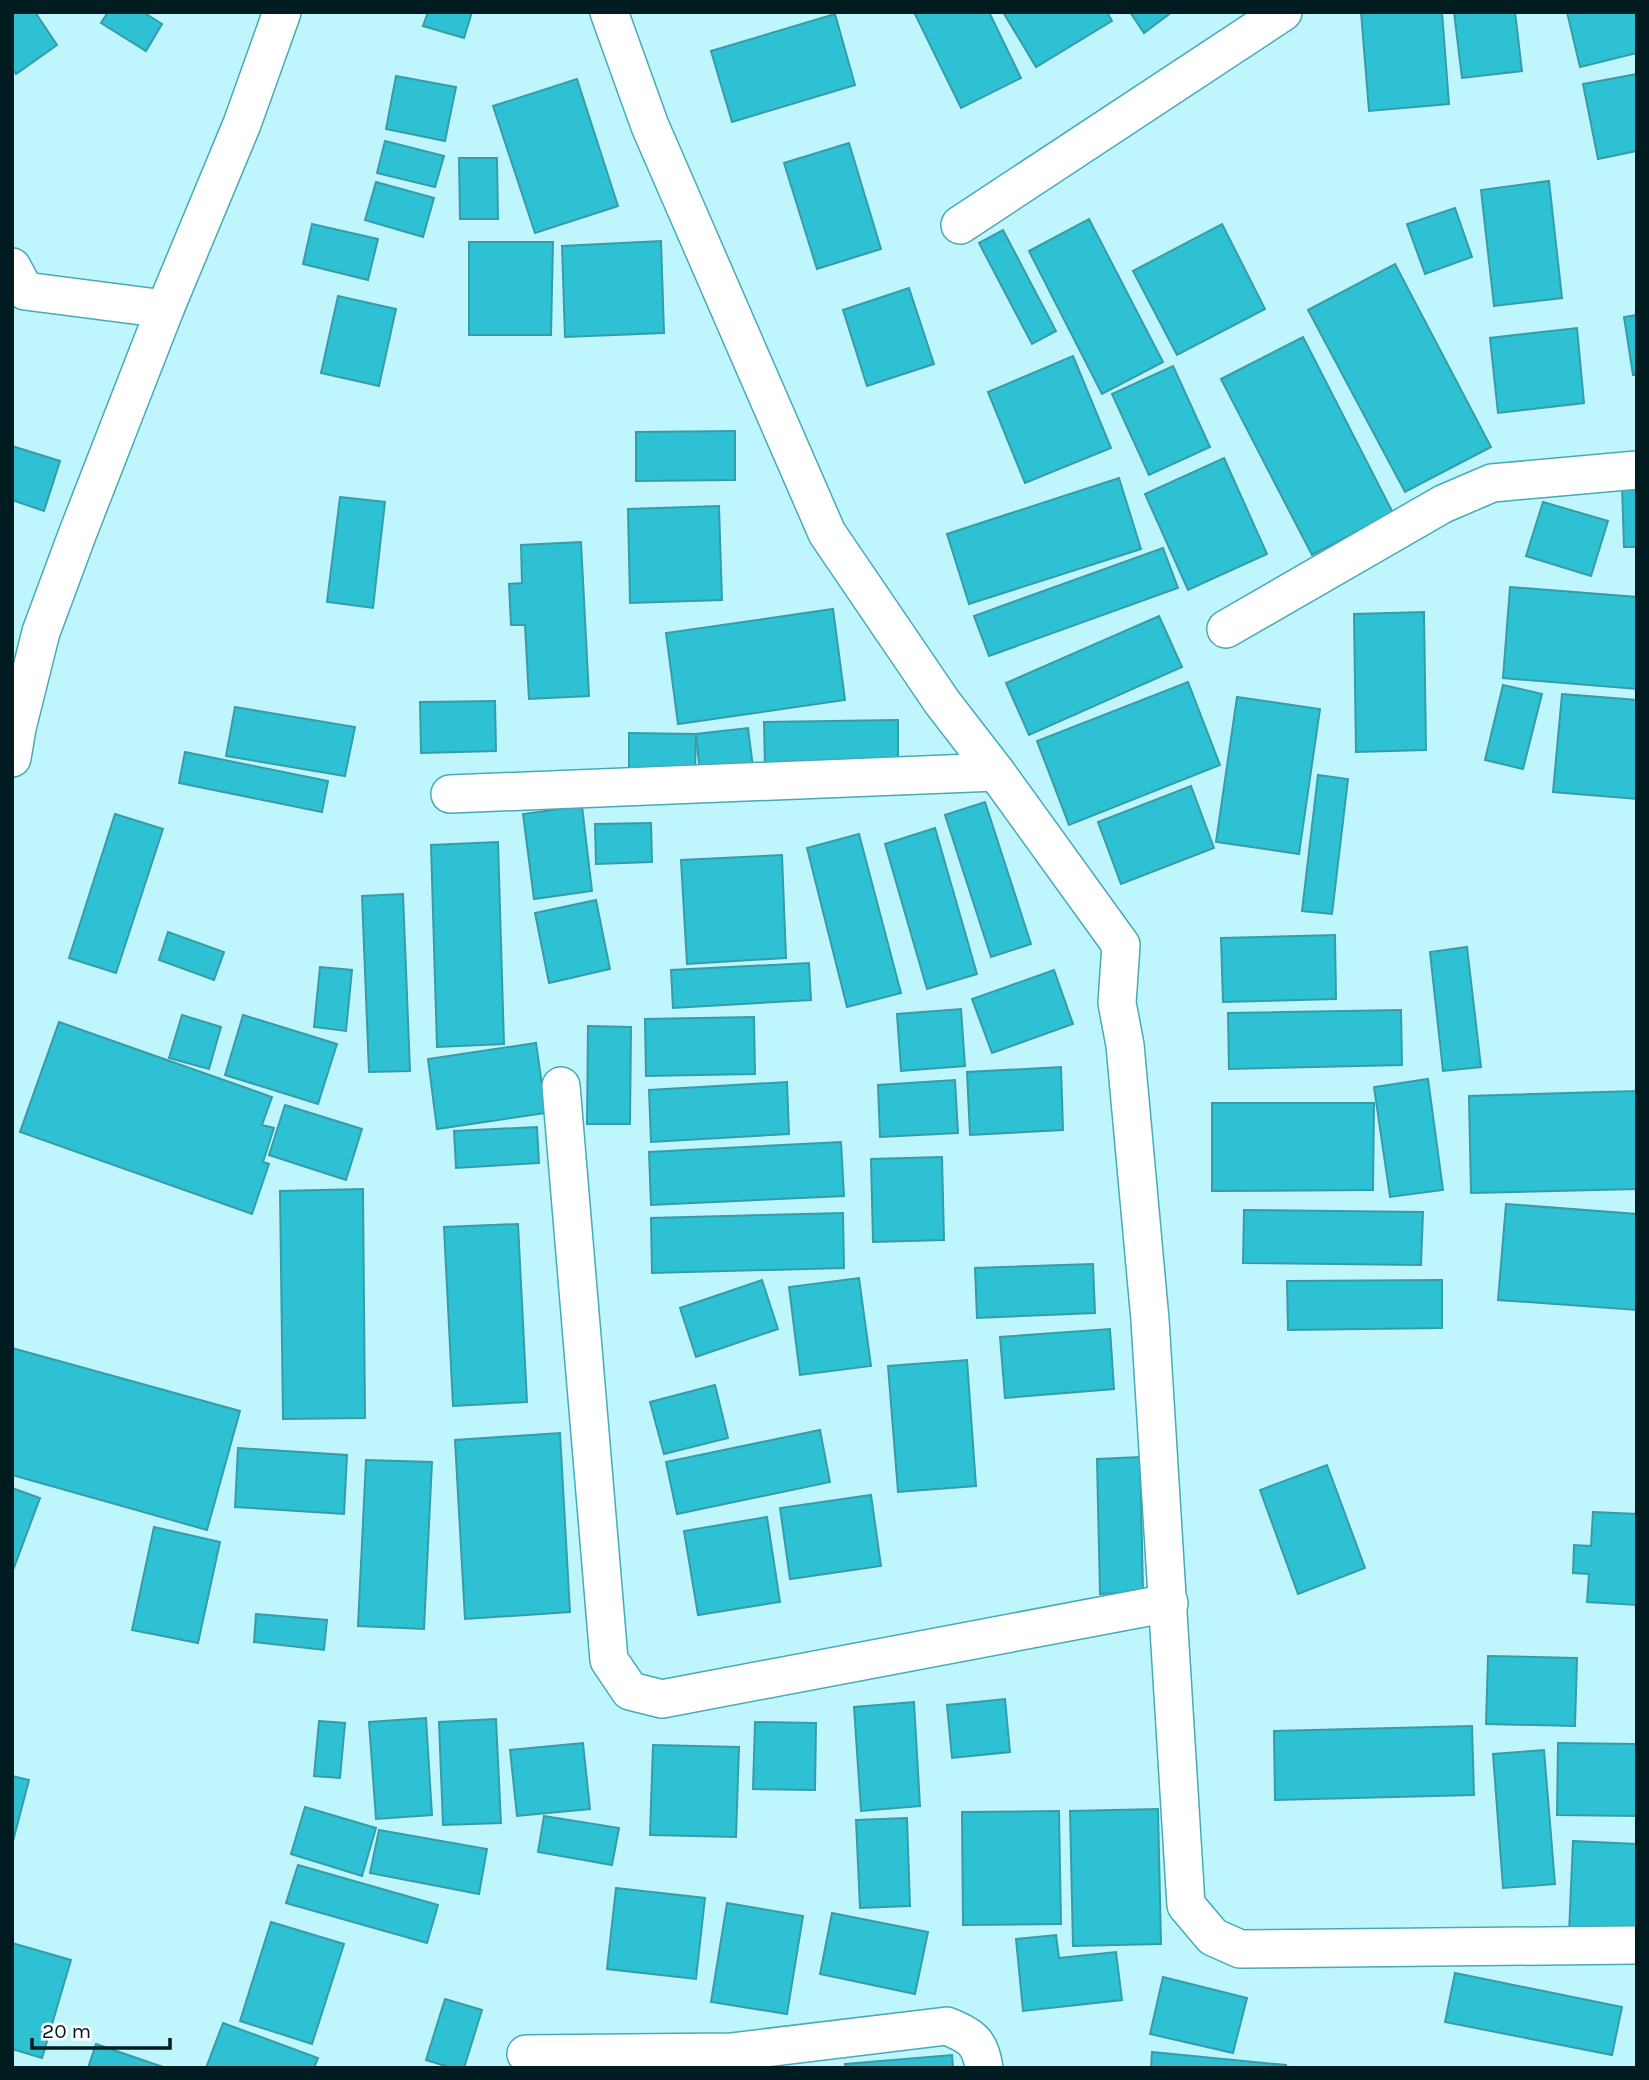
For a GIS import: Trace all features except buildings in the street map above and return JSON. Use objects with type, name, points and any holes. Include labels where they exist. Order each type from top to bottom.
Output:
[{"type":"street","points":[[12,758],[41,632],[165,309],[242,124],[282,12]]},
{"type":"street","points":[[609,12],[650,126],[827,533],[942,702],[1121,945],[1116,1003],[1125,1045],[1150,1320],[1186,1905],[1213,1937],[1240,1948],[1637,1945]]},
{"type":"street","points":[[960,225],[1283,12]]},
{"type":"street","points":[[12,267],[26,291],[165,309]]},
{"type":"street","points":[[1226,629],[1443,504],[1492,483],[1637,470]]},
{"type":"street","points":[[450,794],[996,772]]},
{"type":"street","points":[[561,1086],[609,1660],[629,1691],[662,1699],[1168,1603]]},
{"type":"street","points":[[526,2054],[731,2052],[947,2026],[971,2036],[983,2057],[984,2068]]}]
